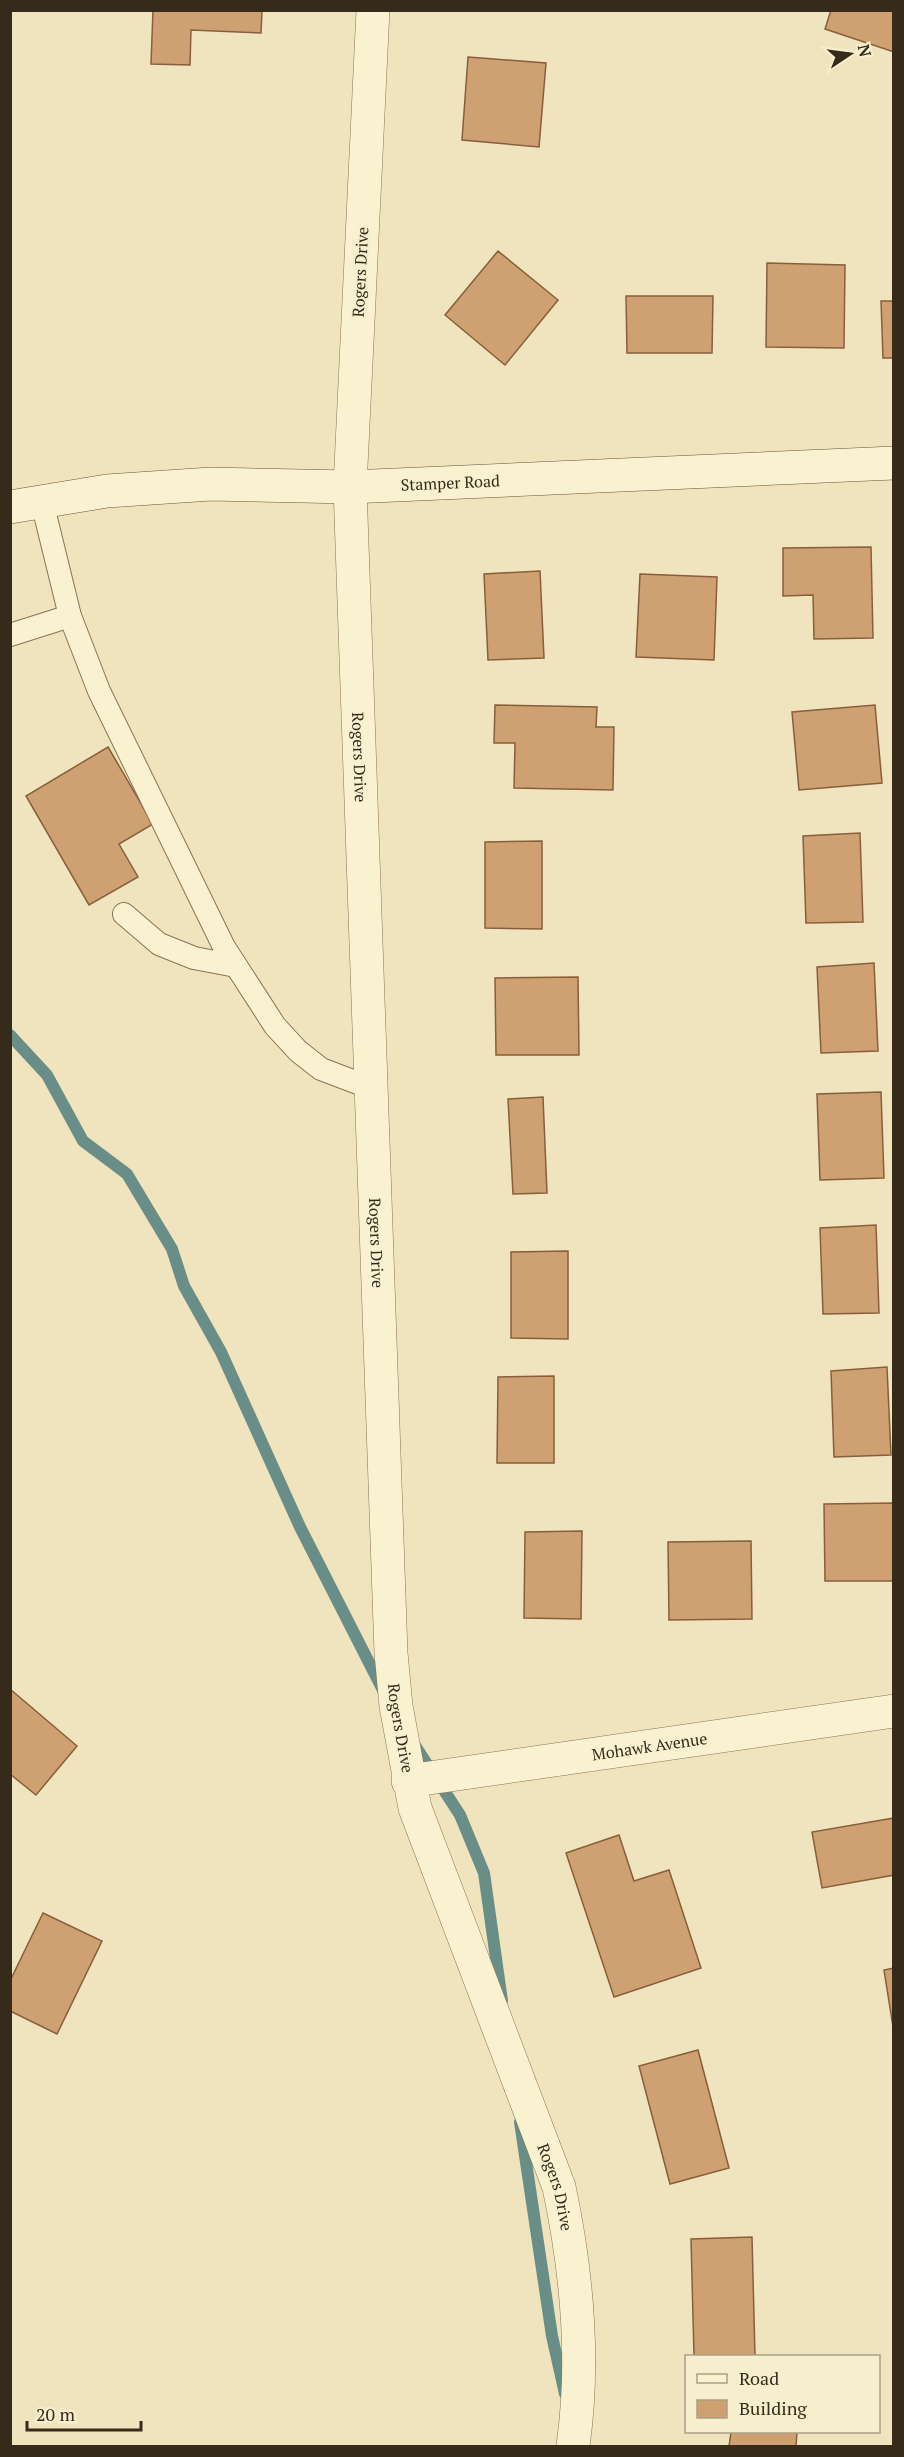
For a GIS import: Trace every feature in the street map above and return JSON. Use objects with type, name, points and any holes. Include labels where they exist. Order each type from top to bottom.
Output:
[{"type":"street","name":"Rogers Drive","points":[[373,10],[350,487],[391,1653],[408,1781],[415,1808],[560,2187],[570,2238],[578,2316],[577,2420],[573,2446]]},
{"type":"street","name":"Stamper Road","points":[[10,507],[107,491],[211,484],[350,487],[894,464]]},
{"type":"street","name":"Mohawk Avenue","points":[[408,1781],[894,1711]]},
{"type":"lane","points":[[42,502],[70,616],[99,691],[224,947],[275,1026],[298,1051],[321,1069],[371,1088]]},
{"type":"lane","points":[[10,635],[70,616]]},
{"type":"lane","points":[[124,914],[159,944],[194,958],[236,966]]},
{"type":"building","points":[[153,10],[262,10],[261,33],[191,30],[190,65],[151,64]]},
{"type":"building","points":[[831,10],[894,10],[894,52],[825,29]]},
{"type":"building","points":[[468,57],[546,63],[539,147],[462,140]]},
{"type":"building","points":[[498,251],[558,300],[505,365],[445,315]]},
{"type":"building","points":[[767,263],[845,265],[844,348],[766,347]]},
{"type":"building","points":[[626,296],[713,296],[712,353],[627,353]]},
{"type":"building","points":[[881,301],[894,301],[894,358],[883,358]]},
{"type":"building","points":[[871,547],[873,638],[814,639],[813,595],[783,596],[783,548]]},
{"type":"building","points":[[540,571],[544,658],[488,660],[484,574]]},
{"type":"building","points":[[640,574],[717,577],[714,660],[636,657]]},
{"type":"building","points":[[495,705],[597,707],[596,727],[614,727],[613,790],[514,788],[515,743],[494,743]]},
{"type":"building","points":[[875,705],[882,783],[799,790],[792,712]]},
{"type":"building","points":[[108,747],[153,824],[119,844],[138,877],[89,905],[26,796]]},
{"type":"building","points":[[860,833],[863,922],[806,923],[803,836]]},
{"type":"building","points":[[542,841],[542,929],[485,928],[485,842]]},
{"type":"building","points":[[874,963],[878,1051],[821,1053],[817,967]]},
{"type":"building","points":[[578,977],[579,1055],[496,1055],[495,978]]},
{"type":"building","points":[[881,1092],[884,1178],[820,1180],[817,1094]]},
{"type":"building","points":[[543,1097],[547,1193],[513,1194],[508,1099]]},
{"type":"building","points":[[876,1225],[879,1313],[823,1314],[820,1228]]},
{"type":"building","points":[[568,1251],[568,1339],[511,1338],[511,1252]]},
{"type":"building","points":[[887,1367],[891,1455],[834,1457],[831,1371]]},
{"type":"building","points":[[554,1376],[554,1463],[497,1463],[498,1377]]},
{"type":"building","points":[[894,1503],[894,1581],[825,1581],[824,1504]]},
{"type":"building","points":[[582,1531],[581,1619],[524,1618],[525,1532]]},
{"type":"building","points":[[751,1541],[752,1619],[669,1620],[668,1542]]},
{"type":"building","points":[[10,1689],[77,1746],[36,1795],[10,1774]]},
{"type":"building","points":[[894,1818],[894,1875],[822,1888],[812,1832]]},
{"type":"building","points":[[619,1835],[634,1881],[669,1870],[701,1968],[614,1997],[566,1853]]},
{"type":"building","points":[[43,1913],[102,1941],[57,2034],[10,2011],[10,1981]]},
{"type":"building","points":[[894,1968],[894,2033],[884,1970]]},
{"type":"building","points":[[698,2050],[729,2168],[670,2184],[639,2066]]},
{"type":"building","points":[[752,2237],[755,2355],[694,2355],[691,2239]]},
{"type":"building","points":[[731,2433],[797,2433],[796,2446],[729,2446]]},
{"type":"waterway","points":[[10,1035],[47,1075],[83,1141],[127,1174],[172,1249],[184,1286],[221,1352],[300,1527],[384,1692]]},
{"type":"waterway","points":[[414,1744],[460,1815],[484,1873],[502,2001]]},
{"type":"waterway","points":[[520,2122],[552,2336],[565,2394]]}]
